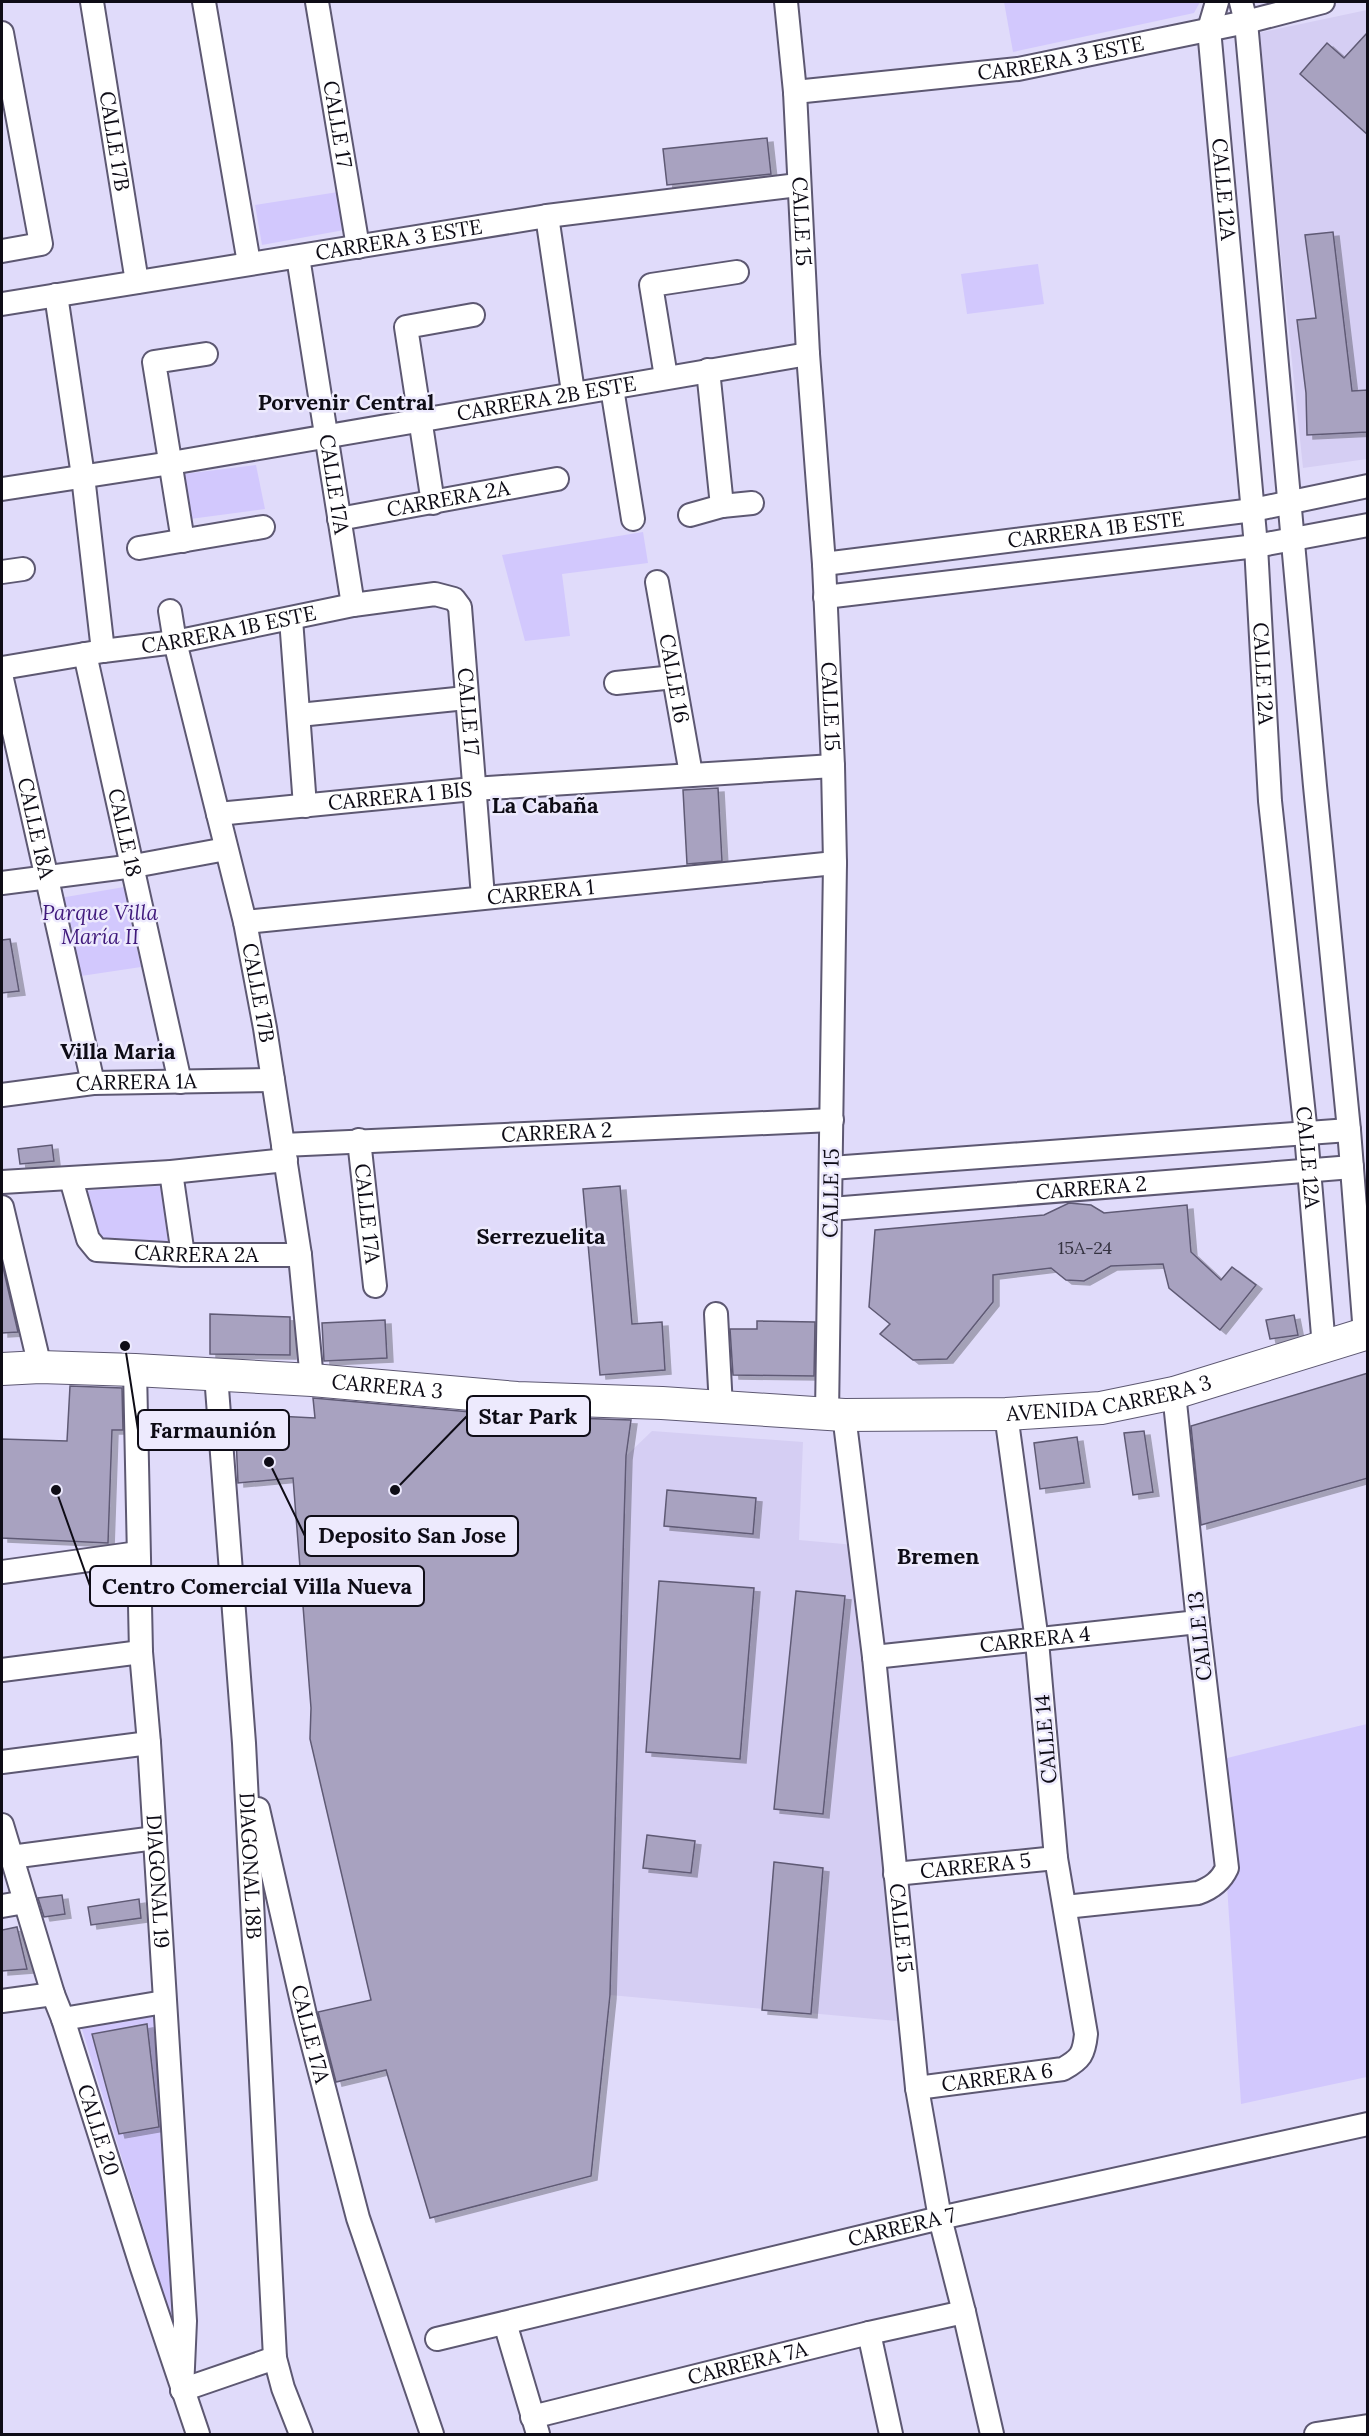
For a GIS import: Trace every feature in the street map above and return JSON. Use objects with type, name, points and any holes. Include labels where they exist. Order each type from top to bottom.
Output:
[{"type":"main road","name":"AVENIDA CARRERA 3","points":[[836,1415],[1006,1414],[1101,1408],[1174,1393],[1366,1334]]},
{"type":"main road","name":"CARRERA 3","points":[[2,1369],[40,1367],[135,1370],[312,1380],[517,1398],[721,1407],[836,1415]]},
{"type":"street","name":"CALLE 17B","points":[[92,2],[137,282]]},
{"type":"street","points":[[204,2],[249,263]]},
{"type":"street","name":"CALLE 17","points":[[317,2],[358,247]]},
{"type":"street","name":"CALLE 15","points":[[786,2],[795,92],[808,354],[824,564],[833,766],[835,863],[831,1209],[836,1415],[874,1658],[917,2088],[940,2218],[992,2434]]},
{"type":"street","name":"CALLE 12A","points":[[1217,2],[1209,28],[1256,546],[1270,801],[1306,1134],[1324,1347]]},
{"type":"street","name":"CARRERA 3 ESTE","points":[[795,92],[1018,69],[1209,28],[1243,12],[1323,2]]},
{"type":"street","name":"CALLE 12A","points":[[1243,12],[1349,1131],[1366,1334]]},
{"type":"street","points":[[2,33],[41,244],[2,251]]},
{"type":"street","name":"CARRERA 3 ESTE","points":[[2,304],[547,216],[798,184]]},
{"type":"street","points":[[547,216],[573,392]]},
{"type":"street","name":"CALLE 17A","points":[[298,257],[353,605]]},
{"type":"street","points":[[666,377],[651,285],[737,272]]},
{"type":"street","name":"CALLE 18","points":[[56,295],[83,476],[94,652],[134,866],[180,1082]]},
{"type":"street","points":[[433,503],[406,327],[473,315]]},
{"type":"street","points":[[183,541],[154,362],[206,354]]},
{"type":"street","name":"CARRERA 2B ESTE","points":[[2,489],[171,463],[573,392],[612,388],[808,354]]},
{"type":"street","points":[[708,370],[722,506]]},
{"type":"street","points":[[612,388],[633,519]]},
{"type":"street","name":"CARRERA 2A","points":[[339,519],[557,479]]},
{"type":"street","name":"CARRERA 1B ESTE","points":[[824,564],[1252,510],[1368,486]]},
{"type":"street","points":[[690,515],[722,506],[752,503]]},
{"type":"street","name":"CARRERA 1B ESTE","points":[[825,597],[1256,546],[1293,541],[1368,525]]},
{"type":"street","points":[[139,548],[263,527]]},
{"type":"street","name":"CALLE 16","points":[[657,582],[691,774]]},
{"type":"street","name":"CARRERA 1B ESTE","points":[[2,668],[94,652],[175,642],[353,605],[435,594],[454,599]]},
{"type":"street","name":"CALLE 17","points":[[454,599],[460,607],[483,897]]},
{"type":"street","name":"CALLE 17B","points":[[170,611],[175,642],[245,922],[273,1080],[300,1255],[312,1380]]},
{"type":"street","points":[[291,619],[305,806]]},
{"type":"street","points":[[616,684],[674,676]]},
{"type":"street","name":"CALLE 18A","points":[[2,679],[93,1083]]},
{"type":"street","points":[[299,715],[466,698]]},
{"type":"street","name":"CARRERA 1 BIS","points":[[218,814],[473,789],[833,766]]},
{"type":"street","points":[[2,884],[46,876],[134,866],[226,849]]},
{"type":"street","name":"CARRERA 1","points":[[245,922],[835,863]]},
{"type":"street","name":"CARRERA 1A","points":[[2,1095],[93,1083],[273,1080]]},
{"type":"street","name":"CARRERA 2","points":[[2,1182],[171,1172],[359,1140],[832,1120]]},
{"type":"street","name":"CARRERA 2","points":[[831,1168],[1349,1131]]},
{"type":"street","name":"CALLE 17A","points":[[359,1140],[375,1286]]},
{"type":"street","name":"CARRERA 2","points":[[831,1209],[1352,1167]]},
{"type":"street","points":[[171,1172],[183,1255]]},
{"type":"street","name":"CARRERA 2A","points":[[71,1179],[88,1239],[97,1250],[183,1255],[300,1255]]},
{"type":"street","points":[[2,1208],[40,1367]]},
{"type":"street","points":[[716,1314],[721,1407]]},
{"type":"street","name":"DIAGONAL 19","points":[[135,1370],[141,1652],[149,1743],[185,2320],[182,2390]]},
{"type":"street","name":"DIAGONAL 18B","points":[[216,1375],[244,1743],[275,2358]]},
{"type":"street","name":"CALLE 13","points":[[1065,1907],[1198,1893],[1222,1879],[1227,1868],[1174,1393]]},
{"type":"street","name":"CALLE 14","points":[[1006,1414],[1037,1641],[1056,1858],[1086,2034],[1085,2049],[1077,2061]]},
{"type":"street","points":[[2,1572],[138,1554]]},
{"type":"street","name":"CARRERA 4","points":[[874,1658],[1198,1622]]},
{"type":"street","points":[[2,1670],[141,1652]]},
{"type":"street","points":[[2,1762],[149,1743]]},
{"type":"street","name":"CALLE 17A","points":[[244,1743],[304,2015],[358,2218],[432,2434]]},
{"type":"street","name":"CALLE 20","points":[[2,1825],[53,1994],[198,2434]]},
{"type":"street","points":[[11,1857],[155,1838]]},
{"type":"street","name":"CARRERA 5","points":[[895,1874],[1056,1858]]},
{"type":"street","points":[[2,1906],[25,1902]]},
{"type":"street","points":[[2,2001],[53,1994]]},
{"type":"street","points":[[63,2019],[164,2002]]},
{"type":"street","name":"CARRERA 6","points":[[917,2088],[1063,2069],[1077,2061]]},
{"type":"street","name":"CARRERA 7","points":[[437,2338],[940,2218],[1368,2124]]},
{"type":"street","name":"CARRERA 7A","points":[[535,2426],[869,2333],[964,2312]]},
{"type":"street","points":[[505,2323],[535,2426]]},
{"type":"street","points":[[869,2333],[885,2433]]},
{"type":"street","points":[[182,2390],[275,2358],[283,2388],[301,2434]]},
{"type":"street","points":[[1316,2434],[1368,2426]]},
{"type":"shaded area","points":[[1367,10],[1367,459],[1303,468],[1258,33]]},
{"type":"shaded area","points":[[652,1431],[803,1442],[799,1540],[855,1545],[908,2022],[610,1995],[626,1456]]},
{"type":"green space","points":[[1004,2],[1200,2],[1194,13],[1013,52]]},
{"type":"green space","points":[[338,192],[344,230],[262,245],[255,205]]},
{"type":"green space","points":[[1038,264],[1044,304],[967,314],[961,274]]},
{"type":"green space","points":[[256,465],[265,509],[190,519],[184,474]]},
{"type":"green space","points":[[643,532],[648,563],[562,574],[570,636],[525,641],[502,555]]},
{"type":"green space","name":"Parque Villa María II","points":[[124,887],[141,967],[81,976],[60,898]]},
{"type":"green space","points":[[161,1186],[168,1244],[97,1238],[82,1191]]},
{"type":"green space","points":[[1367,1724],[1367,2077],[1241,2104],[1219,1760]]},
{"type":"green space","points":[[154,2015],[175,2317],[171,2317],[81,2026]]},
{"type":"building","points":[[1368,32],[1368,135],[1300,74],[1327,43],[1344,58]]},
{"type":"building","points":[[767,138],[771,174],[667,185],[663,149]]},
{"type":"building","points":[[1333,232],[1352,391],[1368,390],[1368,432],[1307,435],[1306,393],[1297,320],[1316,318],[1305,235]]},
{"type":"building","points":[[718,788],[722,861],[687,864],[683,790]]},
{"type":"building","points":[[10,939],[19,991],[2,993],[2,940]]},
{"type":"building","points":[[52,1145],[54,1161],[20,1164],[18,1149]]},
{"type":"building","points":[[620,1186],[632,1324],[662,1322],[665,1370],[600,1375],[583,1189]]},
{"type":"building","points":[[1069,1203],[1091,1205],[1104,1213],[1187,1205],[1191,1252],[1221,1280],[1232,1267],[1256,1285],[1220,1330],[1169,1288],[1163,1264],[1111,1266],[1084,1281],[1066,1280],[1051,1268],[993,1275],[993,1302],[947,1359],[913,1360],[880,1334],[890,1324],[869,1307],[875,1230],[1044,1215]]},
{"type":"building","points":[[2,1263],[18,1332],[2,1333]]},
{"type":"building","points":[[210,1314],[290,1317],[290,1355],[210,1354]]},
{"type":"building","points":[[1294,1315],[1298,1335],[1270,1339],[1266,1320]]},
{"type":"building","points":[[385,1320],[387,1358],[324,1361],[322,1323]]},
{"type":"building","points":[[757,1321],[815,1322],[814,1376],[733,1375],[730,1329],[757,1329]]},
{"type":"building","points":[[1368,1373],[1368,1478],[1201,1525],[1191,1426]]},
{"type":"building","points":[[70,1386],[122,1388],[123,1430],[112,1430],[108,1543],[2,1538],[2,1439],[67,1441]]},
{"type":"building","points":[[313,1398],[515,1416],[631,1420],[626,1456],[610,1995],[591,2176],[430,2218],[386,2070],[336,2082],[318,2012],[371,2000],[310,1739],[311,1708],[293,1478],[238,1483],[235,1414],[315,1418]]},
{"type":"building","points":[[1144,1431],[1153,1492],[1133,1495],[1124,1433]]},
{"type":"building","points":[[1077,1437],[1084,1483],[1040,1489],[1034,1443]]},
{"type":"building","points":[[667,1490],[756,1498],[753,1534],[664,1526]]},
{"type":"building","points":[[659,1581],[754,1588],[740,1759],[646,1752]]},
{"type":"building","points":[[796,1591],[845,1596],[823,1814],[774,1809]]},
{"type":"building","points":[[647,1835],[695,1841],[691,1873],[643,1868]]},
{"type":"building","points":[[774,1862],[823,1868],[811,2014],[762,2010]]},
{"type":"building","points":[[62,1895],[65,1914],[44,1917],[38,1898]]},
{"type":"building","points":[[139,1899],[141,1918],[91,1925],[88,1907]]},
{"type":"building","points":[[17,1927],[27,1969],[2,1971],[2,1930]]},
{"type":"building","points":[[147,2024],[159,2127],[119,2134],[92,2034]]},
{"type":"place","name":"Farmaunión","points":[[125,1346]]},
{"type":"place","name":"Deposito San Jose","points":[[269,1462]]},
{"type":"place","name":"Centro Comercial Villa Nueva","points":[[56,1490]]},
{"type":"place","name":"Star Park","points":[[395,1490]]},
{"type":"district","name":"Porvenir Central","points":[[346,402]]},
{"type":"district","name":"La Cabaña","points":[[545,805]]},
{"type":"district","name":"Villa Maria","points":[[118,1051]]},
{"type":"district","name":"Serrezuelita","points":[[541,1236]]},
{"type":"district","name":"Bremen","points":[[938,1556]]}]
